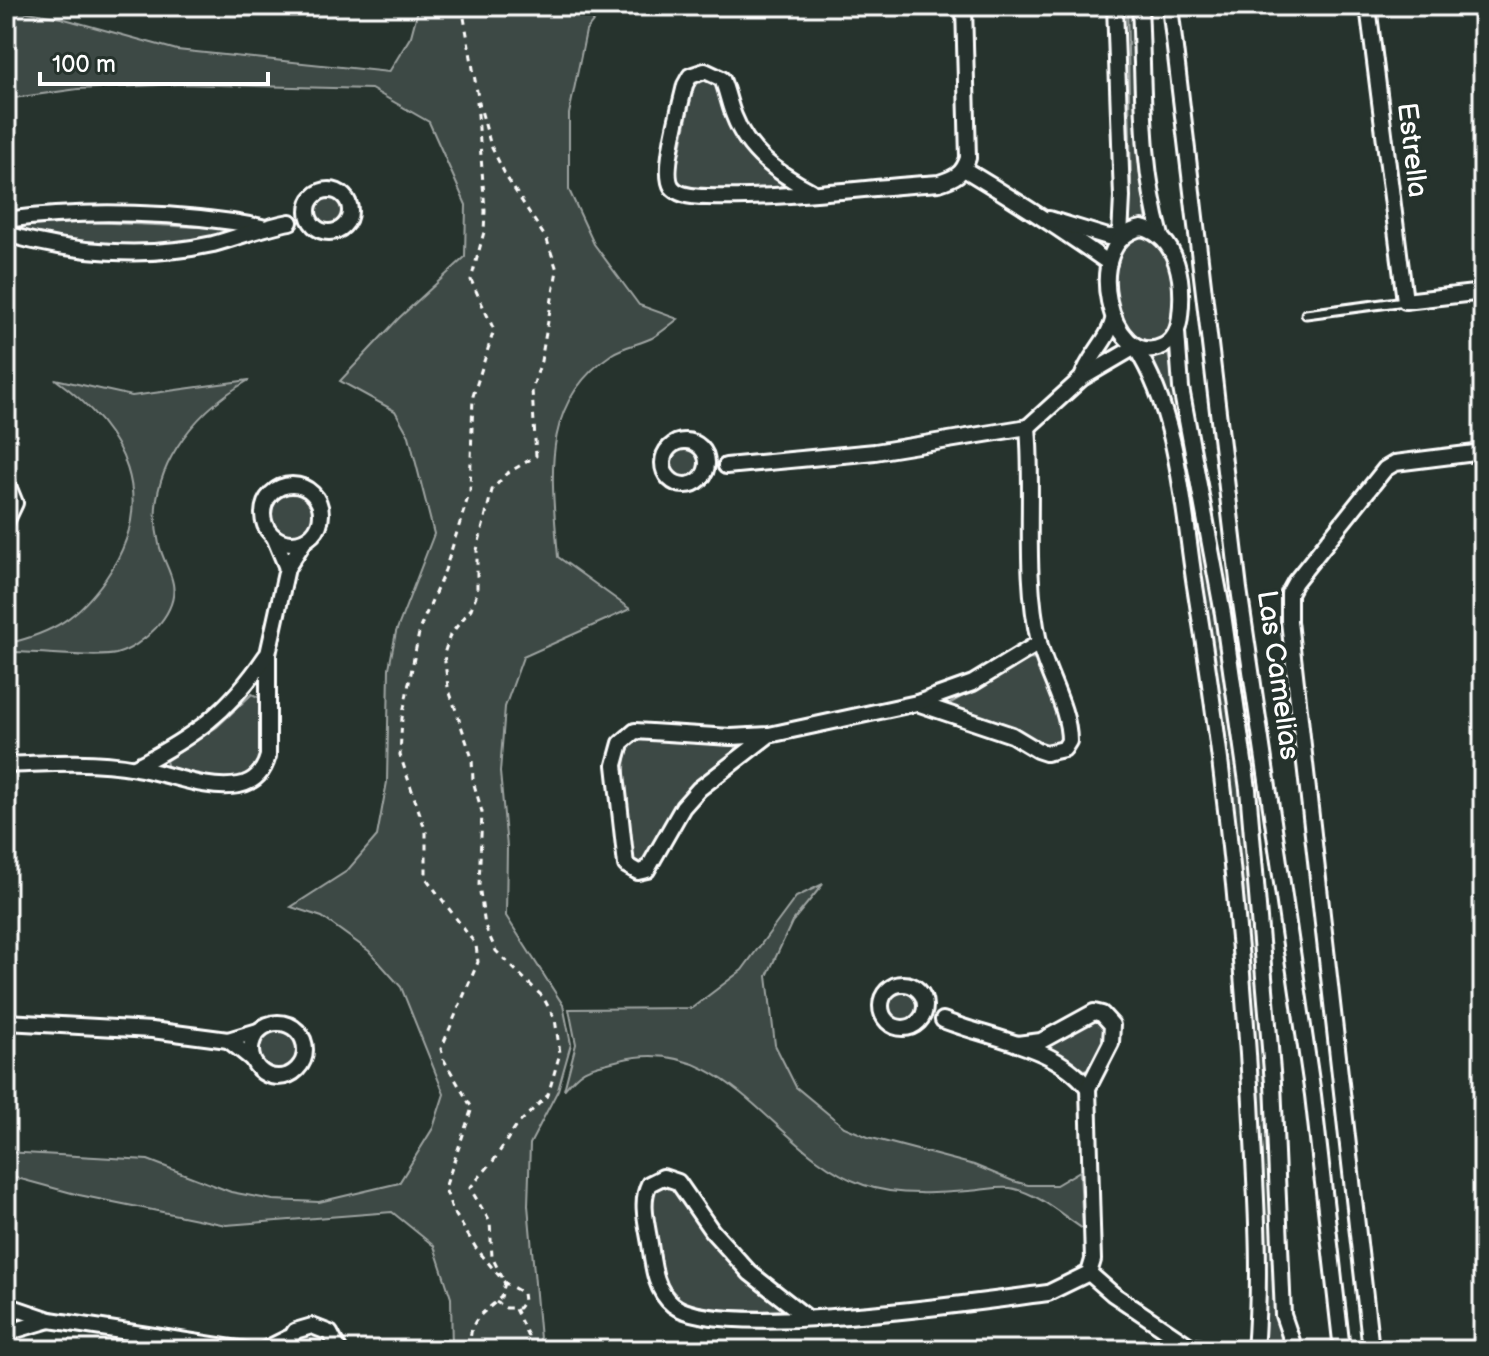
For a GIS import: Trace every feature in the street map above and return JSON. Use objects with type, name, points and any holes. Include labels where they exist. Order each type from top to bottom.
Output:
[{"type":"street","points":[[811,191],[773,168],[750,146],[734,116],[722,79],[705,71],[690,76],[685,85],[669,162],[672,187],[686,195],[706,198],[939,183],[955,178],[964,169],[968,158],[964,6]]},
{"type":"street","points":[[1115,6],[1122,197],[1120,236],[1109,263],[1108,283],[1114,317],[1122,335],[1135,347],[1161,398],[1222,765],[1245,991],[1260,1294],[1255,1350]]},
{"type":"street","points":[[1140,6],[1149,188],[1161,236],[1175,259],[1180,276],[1182,297],[1177,332],[1181,388],[1223,614],[1248,789],[1269,1022],[1283,1315],[1295,1350]]},
{"type":"street","name":"Las Camelias","points":[[1170,6],[1239,589],[1313,1095],[1342,1350]]},
{"type":"street","name":"Estrella","points":[[1368,6],[1405,301]]},
{"type":"street","points":[[964,169],[1049,219],[1108,237],[1142,228],[1161,236]]},
{"type":"street","points":[[6,234],[68,249],[148,251],[212,244],[263,227],[290,222],[328,233],[342,229],[350,216],[349,202],[331,189],[317,193],[290,222]]},
{"type":"street","points":[[308,205],[308,216],[314,227]]},
{"type":"street","points":[[6,220],[83,215],[233,221],[263,227]]},
{"type":"street","points":[[1049,219],[1067,238],[1109,263]]},
{"type":"street","points":[[1405,301],[1483,292]]},
{"type":"street","points":[[1082,378],[1087,362],[1111,331],[1114,317]]},
{"type":"street","points":[[726,466],[686,442],[672,446],[664,458],[666,473],[676,483],[691,484],[726,466],[875,452],[1028,427],[1082,378],[1135,347],[1154,349],[1164,346],[1177,332]]},
{"type":"street","points":[[917,703],[998,729],[1046,753],[1064,749],[1069,741],[1066,723],[1039,643],[1027,558],[1028,427]]},
{"type":"street","points":[[1371,1350],[1289,621],[1289,593],[1385,469],[1395,463],[1483,452]]},
{"type":"street","points":[[703,476],[707,465],[704,453]]},
{"type":"street","points":[[6,481],[15,503],[6,522]]},
{"type":"street","points":[[6,765],[135,767],[211,784],[240,785],[252,781],[265,766],[268,756],[268,654],[287,568],[305,540],[313,534],[322,516],[316,497],[300,485],[280,487],[266,500],[263,520],[287,568]]},
{"type":"street","points":[[274,537],[289,543],[305,540]]},
{"type":"street","points":[[769,735],[699,789],[683,807],[647,870],[638,872],[626,865],[615,765],[621,743],[627,735],[648,730],[731,737],[769,735],[917,703],[973,683],[1039,643]]},
{"type":"street","points":[[135,767],[212,722],[231,703],[268,654]]},
{"type":"street","points":[[943,1020],[917,989],[902,984],[888,989],[881,1002],[888,1023],[902,1028],[943,1020],[1017,1044],[1066,1067],[1088,1088]]},
{"type":"street","points":[[917,1024],[924,1014],[925,1002]]},
{"type":"street","points":[[805,1316],[731,1254],[678,1182],[663,1177],[649,1184],[644,1204],[653,1266],[660,1289],[672,1304],[692,1314],[844,1317],[1048,1293],[1089,1273],[1093,1260],[1088,1088],[1113,1035],[1112,1025],[1102,1014],[1088,1014],[1041,1041],[1017,1044]]},
{"type":"street","points":[[6,1022],[152,1030],[228,1040],[258,1031],[266,1025],[284,1023],[300,1033],[306,1051],[299,1068],[282,1077],[264,1074],[252,1059],[228,1040]]},
{"type":"street","points":[[252,1059],[251,1044],[258,1031]]},
{"type":"street","points":[[1089,1273],[1113,1294],[1195,1348],[1221,1350]]},
{"type":"street","points":[[6,1305],[50,1320],[245,1350]]},
{"type":"street","points":[[6,1333],[50,1320]]},
{"type":"street","points":[[264,1350],[286,1344],[303,1327],[312,1326],[330,1333],[339,1350]]},
{"type":"street","points":[[1267,1350],[1286,1350]]},
{"type":"lane","points":[[1306,314],[1405,301]]},
{"type":"path","points":[[462,6],[474,76],[491,146],[507,178],[547,240],[557,279],[532,390],[536,456],[512,469],[492,490],[477,550],[475,602],[450,635],[444,654],[448,687],[472,758],[473,781],[482,812],[479,885],[485,926],[496,951],[543,997],[559,1035],[557,1068],[548,1095],[516,1126],[494,1160],[470,1188],[490,1222],[492,1257],[505,1283],[505,1291],[496,1302],[487,1305],[471,1329],[471,1350]]},
{"type":"path","points":[[474,76],[485,211],[484,232],[471,280],[494,330],[473,396],[470,491],[414,650],[402,718],[400,755],[426,832],[426,878],[436,895],[469,933],[476,945],[478,962],[441,1049],[444,1060],[472,1108],[445,1188],[452,1209],[476,1248],[505,1283],[523,1293],[522,1305],[515,1309]]},
{"type":"path","points":[[496,1302],[515,1309],[528,1336],[526,1350]]},
{"type":"shaded area","points":[[419,6],[605,6],[586,31],[569,114],[569,190],[594,244],[639,305],[678,319],[652,338],[612,354],[588,374],[572,396],[561,420],[555,445],[553,472],[558,557],[630,609],[523,657],[505,707],[500,772],[507,847],[506,916],[563,1005],[571,1044],[558,1090],[530,1144],[528,1205],[541,1350],[452,1350],[451,1298],[434,1246],[392,1212],[226,1225],[79,1195],[6,1175],[6,1152],[148,1160],[231,1192],[273,1200],[319,1202],[399,1183],[433,1128],[444,1094],[401,987],[369,951],[322,917],[291,907],[347,871],[377,836],[387,782],[389,668],[396,632],[434,534],[409,436],[395,411],[340,381],[399,318],[465,257],[466,205],[429,122],[371,89],[182,84],[78,89],[6,99],[6,8],[61,18],[177,50],[389,72],[411,36]]},
{"type":"shaded area","points":[[1127,6],[1133,6],[1140,177],[1147,222],[1127,222],[1131,181]]},
{"type":"shaded area","points":[[703,78],[720,92],[731,129],[747,153],[783,182],[778,190],[705,193],[679,184],[676,172],[692,93],[695,83]]},
{"type":"shaded area","points":[[329,195],[341,199],[345,211],[341,223],[329,227],[317,223],[313,211],[317,199]]},
{"type":"shaded area","points":[[91,222],[239,229],[235,234],[180,243],[95,247],[40,237],[14,227]]},
{"type":"shaded area","points":[[1143,237],[1157,243],[1170,264],[1175,285],[1175,326],[1160,344],[1141,344],[1123,319],[1112,288],[1113,264],[1127,239]]},
{"type":"shaded area","points":[[1168,353],[1201,529],[1242,801],[1263,1055],[1281,1342],[1261,1345],[1265,1274],[1237,841],[1220,709],[1176,433],[1163,386],[1149,356]]},
{"type":"shaded area","points":[[55,379],[132,396],[249,380],[228,393],[191,427],[165,470],[158,493],[156,518],[160,549],[173,584],[170,607],[147,637],[116,654],[6,652],[6,644],[51,629],[85,604],[106,578],[122,549],[131,521],[132,494],[127,468],[117,444],[101,421]]},
{"type":"shaded area","points":[[686,448],[698,452],[702,464],[698,476],[686,480],[674,476],[670,464],[674,452]]},
{"type":"shaded area","points":[[294,492],[309,499],[316,514],[309,529],[294,536],[279,529],[272,514],[279,499]]},
{"type":"shaded area","points":[[1029,659],[1037,660],[1042,668],[1063,732],[1062,741],[1052,749],[947,709],[951,703]]},
{"type":"shaded area","points":[[252,694],[262,699],[263,760],[243,780],[182,775],[168,768],[166,761],[217,727]]},
{"type":"shaded area","points":[[647,738],[735,746],[737,751],[697,786],[647,863],[640,864],[631,857],[625,763],[630,747]]},
{"type":"shaded area","points":[[823,884],[792,922],[767,976],[775,1045],[796,1087],[844,1127],[868,1137],[974,1165],[1013,1181],[1028,1185],[1056,1185],[1080,1171],[1083,1229],[1042,1201],[1011,1188],[921,1193],[864,1185],[832,1170],[750,1100],[722,1079],[692,1063],[658,1056],[620,1060],[594,1066],[564,1090],[576,1044],[569,1009],[692,1008],[742,970],[796,897]]},
{"type":"shaded area","points":[[903,990],[915,994],[919,1006],[915,1018],[903,1022],[891,1018],[887,1006],[891,994]]},
{"type":"shaded area","points":[[1097,1020],[1106,1025],[1110,1033],[1090,1073],[1046,1047]]},
{"type":"shaded area","points":[[279,1028],[294,1035],[301,1050],[294,1065],[279,1072],[264,1065],[257,1050],[264,1035]]},
{"type":"shaded area","points":[[663,1184],[672,1187],[725,1256],[780,1303],[781,1311],[717,1313],[694,1307],[677,1296],[665,1280],[657,1258],[653,1230],[651,1195]]},
{"type":"shaded area","points":[[304,1332],[325,1335],[333,1350],[290,1350]]}]
